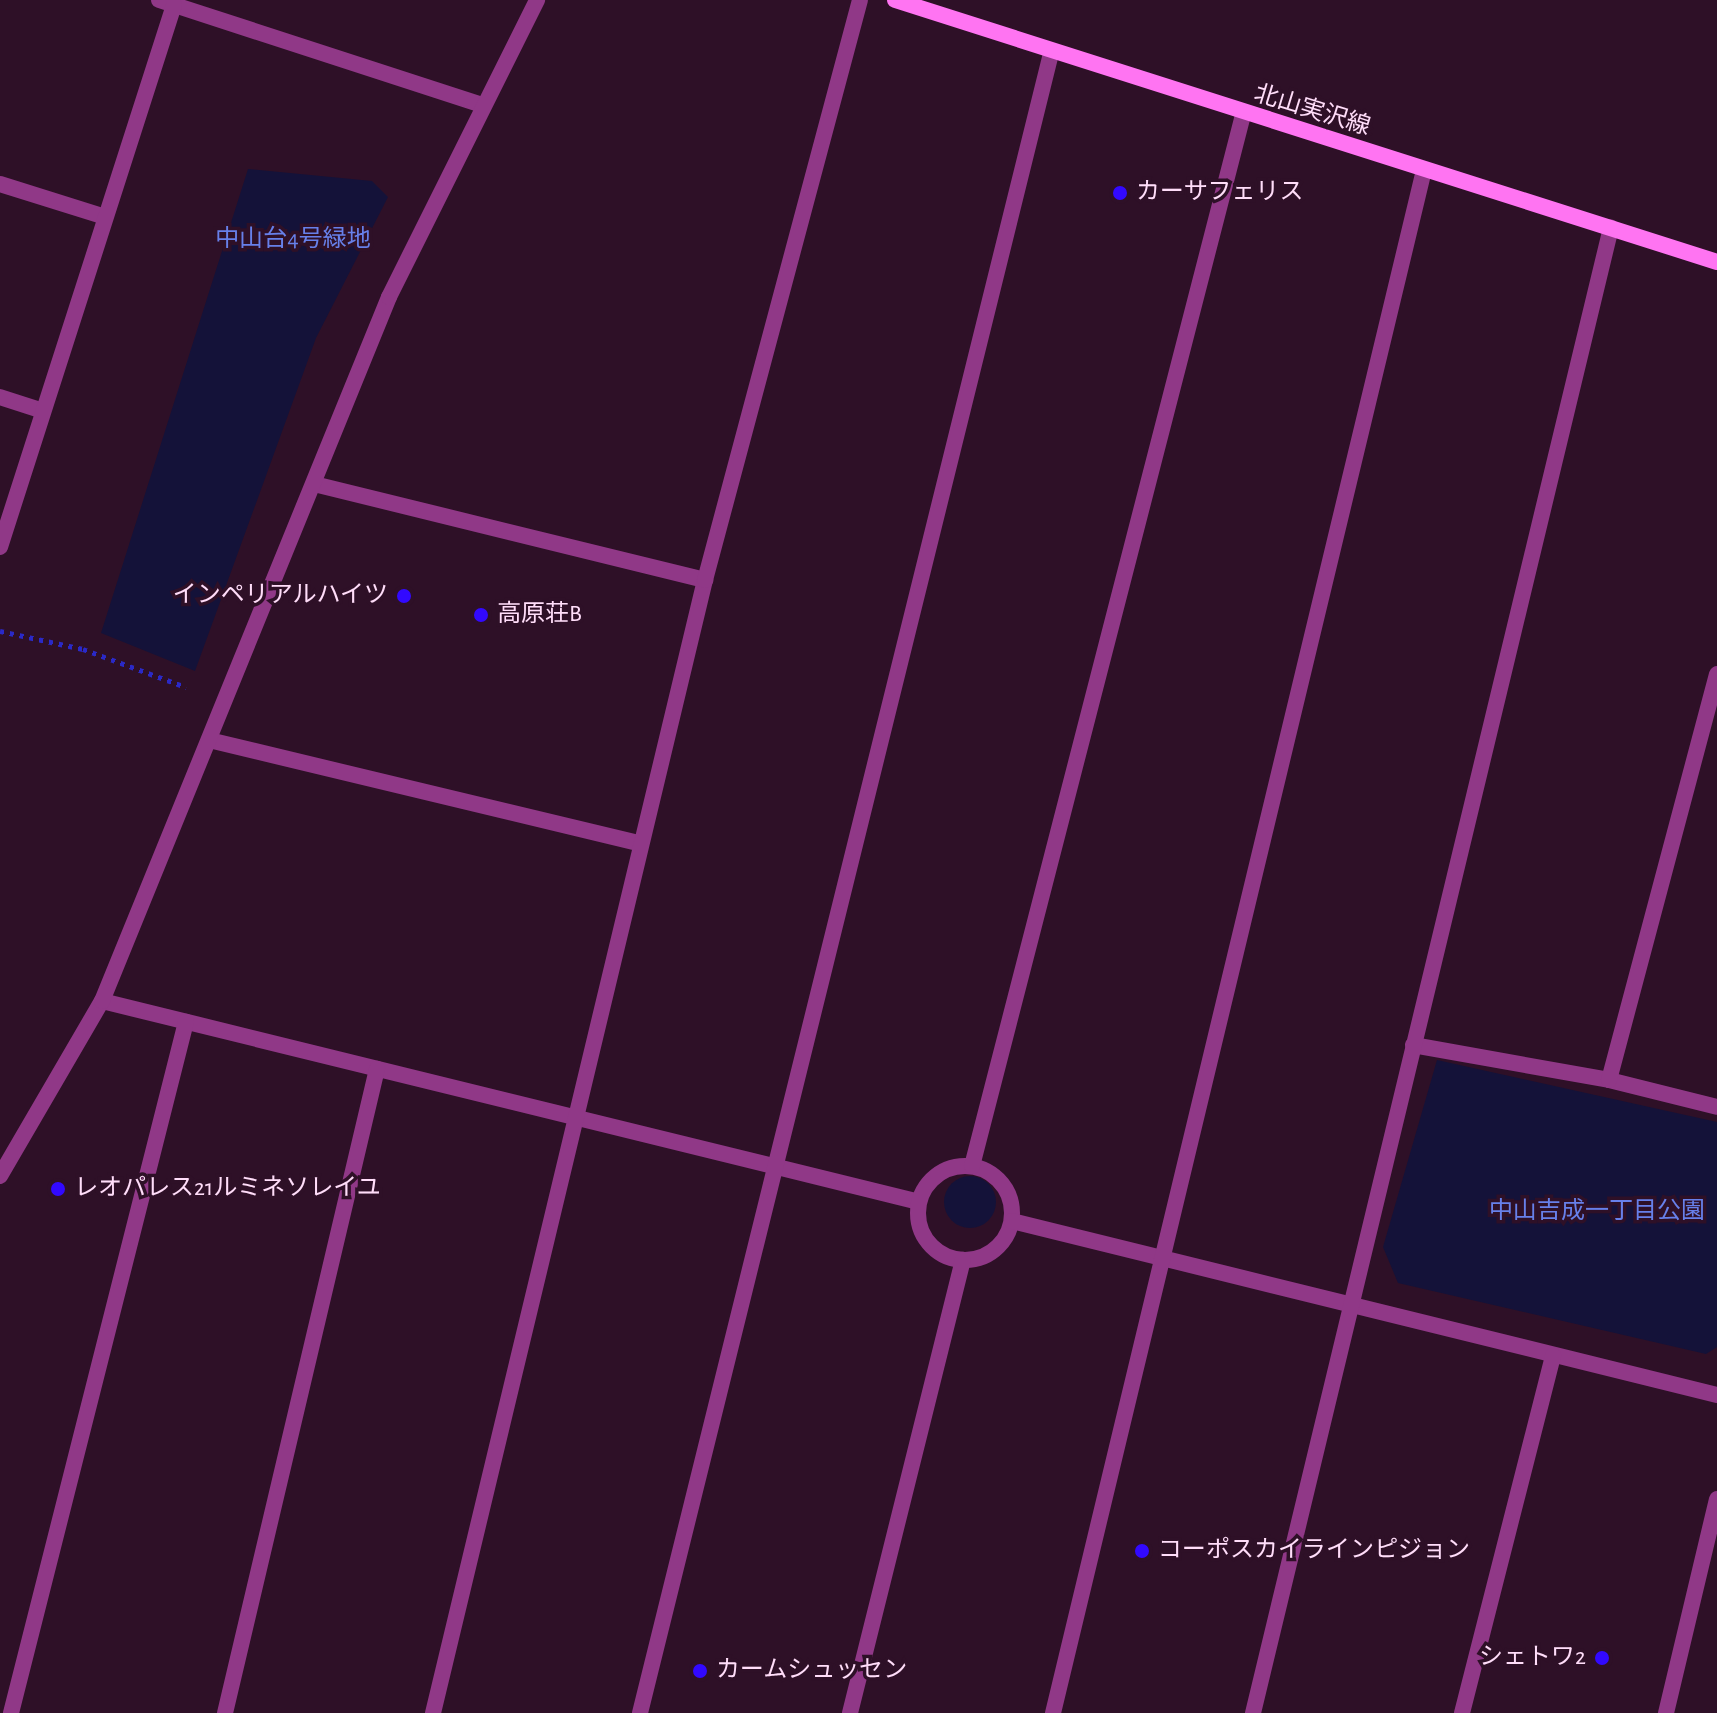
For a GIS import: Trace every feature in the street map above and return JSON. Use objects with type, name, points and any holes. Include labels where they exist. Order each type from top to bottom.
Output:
[{"type":"street","points":[[0,1176],[102,1001],[389,297],[537,0]]},
{"type":"street","points":[[433,1713],[705,580],[860,0]]},
{"type":"street","name":"北山実沢線","points":[[895,0],[1243,115],[1717,262]]},
{"type":"street","points":[[0,547],[105,217],[166,2],[483,105]]},
{"type":"street","points":[[640,1713],[772,1166],[1051,53]]},
{"type":"street","points":[[972,1166],[1243,115]]},
{"type":"street","points":[[1053,1713],[1424,170]]},
{"type":"street","points":[[0,184],[105,217]]},
{"type":"street","points":[[1253,1713],[1611,228]]},
{"type":"street","points":[[0,397],[43,411]]},
{"type":"street","points":[[314,484],[705,580]]},
{"type":"street","points":[[1609,1080],[1717,674]]},
{"type":"street","points":[[209,740],[641,844]]},
{"type":"street","points":[[102,1001],[919,1202]]},
{"type":"street","points":[[11,1713],[186,1022]]},
{"type":"street","points":[[1413,1045],[1609,1080],[1717,1107]]},
{"type":"street","points":[[225,1713],[377,1069]]},
{"type":"street","points":[[972,1166],[986,1170],[1008,1191],[1012,1221],[990,1254],[963,1260],[949,1258],[927,1242],[919,1202],[944,1170],[972,1166]]},
{"type":"street","points":[[1012,1221],[1717,1395]]},
{"type":"street","points":[[850,1713],[963,1260]]},
{"type":"street","points":[[1462,1713],[1553,1355]]},
{"type":"street","points":[[1666,1713],[1717,1499]]},
{"type":"path","points":[[0,631],[83,649],[186,687]]},
{"type":"green space","name":"中山台4号緑地","points":[[248,169],[372,181],[388,197],[316,338],[195,671],[101,633]]},
{"type":"green space","name":"中山吉成一丁目公園","points":[[1437,1060],[1717,1122],[1717,1347],[1706,1354],[1398,1283],[1383,1247]]},
{"type":"green space","points":[[970,1176],[989,1183],[996,1202],[989,1221],[970,1228],[951,1221],[944,1202],[951,1183]]},
{"type":"place","name":"カーサフェリス","points":[[1120,193]]},
{"type":"place","name":"インペリアルハイツ","points":[[404,596]]},
{"type":"place","name":"高原荘B","points":[[481,615]]},
{"type":"place","name":"レオパレス21ルミネソレイユ","points":[[58,1189]]},
{"type":"place","name":"コーポスカイラインピジョン","points":[[1142,1551]]},
{"type":"place","name":"シェトワ2","points":[[1602,1658]]},
{"type":"place","name":"カームシュッセン","points":[[700,1671]]}]
